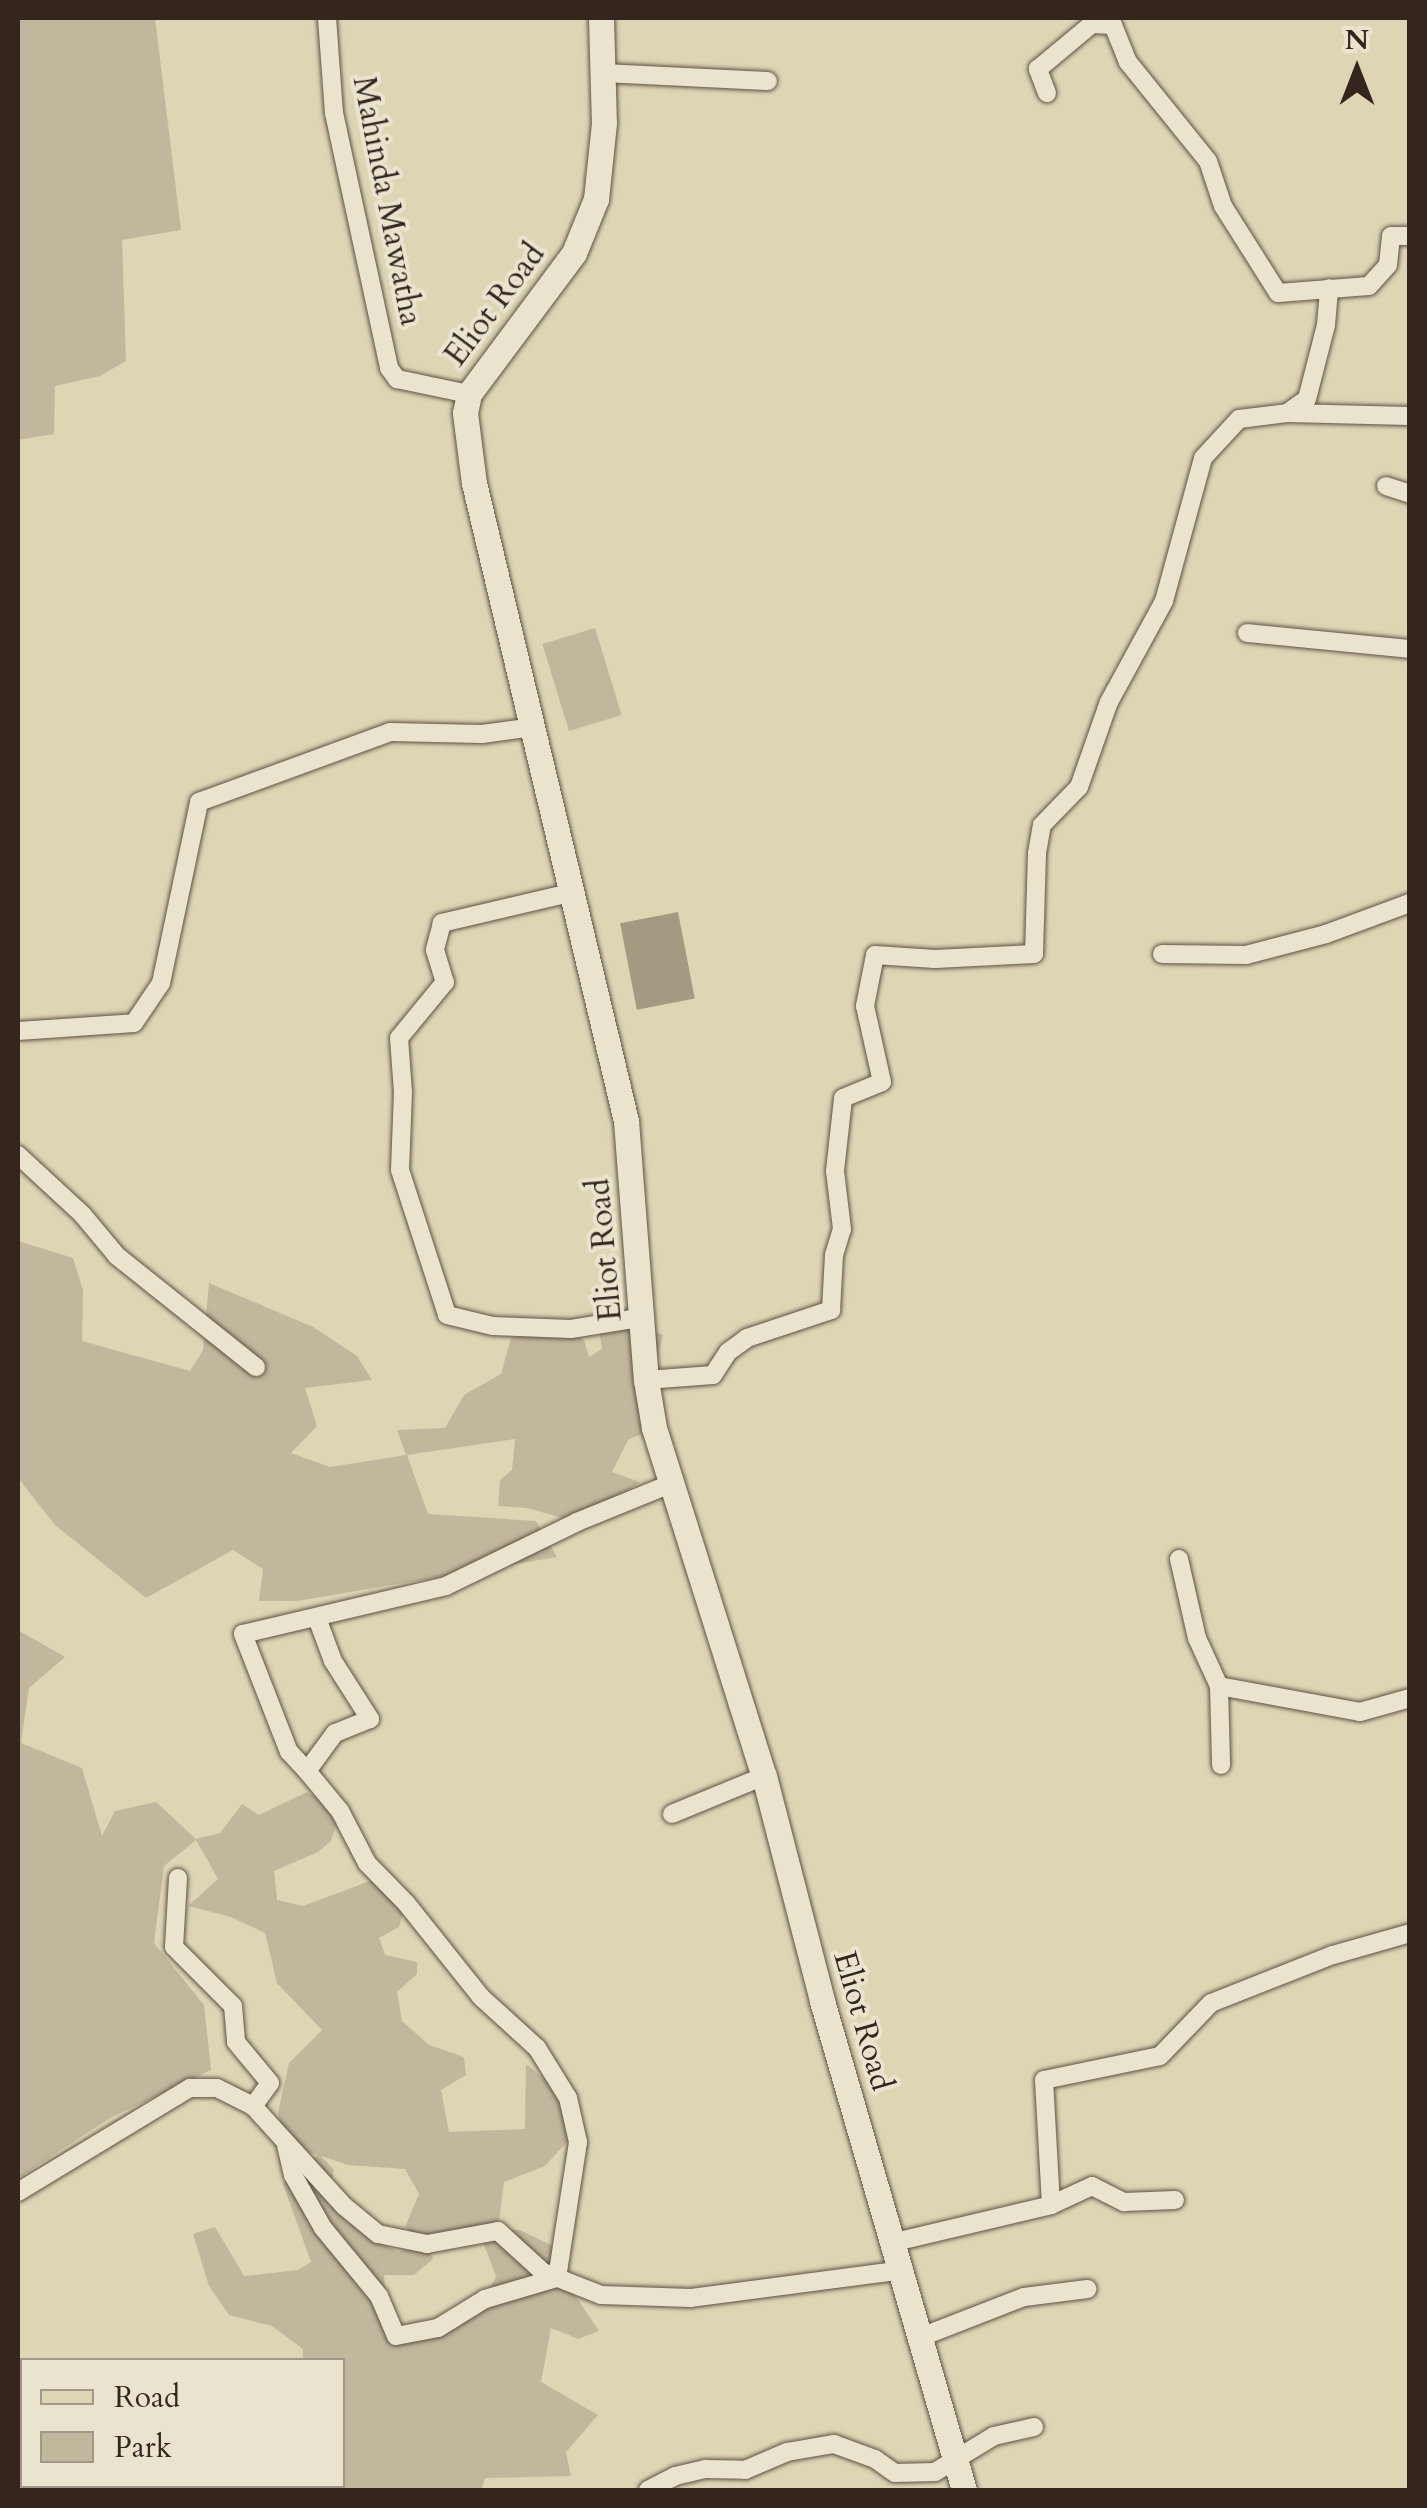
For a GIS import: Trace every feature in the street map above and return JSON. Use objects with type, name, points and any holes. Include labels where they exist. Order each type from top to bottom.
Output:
[{"type":"street","name":"Mahinda Mawatha","points":[[327,18],[334,112],[389,368],[397,379],[469,394]]},
{"type":"street","name":"Eliot Road","points":[[601,18],[602,162],[596,199],[578,246],[469,394],[465,413],[474,483],[626,1122],[646,1380],[670,1484],[764,1776],[822,2002],[904,2270],[964,2490]]},
{"type":"street","points":[[1047,93],[1038,69],[1092,24],[1113,25],[1128,62],[1208,161],[1223,206],[1278,293],[1369,286],[1388,265],[1391,236],[1410,236]]},
{"type":"street","points":[[602,73],[768,81]]},
{"type":"street","points":[[1287,413],[1307,398],[1326,325],[1329,288]]},
{"type":"street","points":[[646,1380],[713,1375],[728,1352],[746,1338],[831,1310],[834,1255],[842,1228],[835,1171],[843,1098],[882,1082],[865,1006],[876,955],[934,959],[1034,954],[1036,852],[1042,824],[1079,788],[1109,702],[1164,601],[1203,458],[1239,419],[1287,413],[1410,416]]},
{"type":"street","points":[[1386,486],[1410,494]]},
{"type":"street","points":[[1247,633],[1410,649]]},
{"type":"street","points":[[18,1031],[134,1023],[161,983],[199,802],[390,732],[482,734],[533,727]]},
{"type":"street","points":[[574,892],[442,923],[434,950],[445,982],[399,1038],[404,1092],[400,1170],[447,1315],[493,1326],[571,1328],[644,1317]]},
{"type":"street","points":[[1162,954],[1246,955],[1410,903]]},
{"type":"street","points":[[18,1155],[82,1214],[117,1256],[256,1367]]},
{"type":"street","points":[[557,2278],[578,2142],[568,2098],[537,2048],[481,1997],[406,1903],[367,1863],[340,1811],[289,1752],[244,1634],[446,1586],[562,1529],[670,1484]]},
{"type":"street","points":[[1179,1559],[1197,1638],[1219,1686],[1221,1765]]},
{"type":"street","points":[[307,1771],[335,1732],[370,1719],[333,1661],[317,1618]]},
{"type":"street","points":[[1219,1686],[1360,1712],[1410,1698]]},
{"type":"street","points":[[672,1814],[764,1776]]},
{"type":"street","points":[[178,1878],[174,1947],[233,2006],[236,2042],[270,2083],[253,2106]]},
{"type":"street","points":[[1050,2205],[1044,2080],[1160,2056],[1211,2003],[1333,1954],[1410,1933]]},
{"type":"street","points":[[18,2192],[190,2088],[216,2088],[253,2106],[286,2145],[378,2234],[426,2244],[498,2231],[542,2272],[601,2294],[691,2298],[904,2270]]},
{"type":"street","points":[[286,2145],[293,2174],[323,2228],[379,2296],[396,2336],[438,2328],[485,2299],[557,2278]]},
{"type":"street","points":[[895,2242],[1050,2205],[1092,2186],[1124,2202],[1175,2200]]},
{"type":"street","points":[[921,2338],[1024,2297],[1086,2288]]},
{"type":"street","points":[[648,2490],[675,2476],[706,2469],[746,2470],[788,2452],[834,2444],[875,2459],[895,2473],[934,2472],[994,2436],[1034,2427]]},
{"type":"green space","points":[[18,18],[155,18],[181,230],[122,240],[126,361],[100,376],[55,386],[54,434],[18,440]]},
{"type":"green space","points":[[595,628],[622,715],[569,731],[542,644]]},
{"type":"green space","points":[[18,1241],[73,1258],[83,1290],[82,1341],[190,1371],[203,1350],[209,1283],[313,1327],[357,1356],[372,1380],[305,1388],[317,1426],[291,1453],[330,1467],[406,1455],[397,1430],[445,1428],[464,1395],[501,1374],[511,1338],[561,1329],[584,1340],[589,1357],[602,1349],[599,1329],[637,1324],[663,1335],[654,1370],[654,1428],[628,1440],[612,1472],[640,1482],[577,1522],[527,1508],[498,1506],[500,1480],[512,1470],[515,1439],[407,1455],[428,1514],[536,1521],[557,1557],[297,1601],[259,1601],[263,1569],[233,1550],[146,1598],[55,1525],[18,1478]]},
{"type":"green space","points":[[18,1630],[65,1657],[29,1688],[21,1743],[82,1768],[102,1836],[115,1811],[156,1802],[196,1839],[220,1833],[242,1804],[259,1815],[307,1792],[340,1811],[331,1841],[318,1852],[274,1871],[277,1900],[303,1906],[381,1877],[406,1903],[399,1927],[379,1938],[385,1955],[417,1962],[417,1974],[397,1992],[402,2021],[429,2045],[464,2057],[466,2075],[441,2090],[449,2132],[525,2129],[526,2064],[568,2098],[572,2136],[545,2166],[504,2182],[498,2230],[520,2230],[555,2247],[575,2295],[599,2331],[578,2339],[551,2328],[541,2382],[598,2415],[566,2452],[571,2476],[485,2478],[481,2490],[344,2490],[345,2358],[303,2358],[303,2349],[272,2326],[229,2315],[209,2286],[193,2234],[215,2227],[244,2276],[298,2270],[311,2262],[283,2184],[318,2155],[286,2145],[278,2113],[289,2063],[322,2030],[277,1983],[265,1933],[231,1917],[188,1906],[218,1879],[196,1840],[164,1866],[154,1943],[204,2005],[211,2070],[110,2118],[18,2178]],"holes":[[[321,2156],[348,2165],[405,2169],[419,2194],[405,2227],[426,2244],[398,2252],[384,2245],[371,2219],[328,2198],[334,2170]],[[483,2242],[496,2276],[485,2299],[421,2332],[388,2337],[384,2275],[414,2275],[433,2259],[427,2245]]]},
{"type":"green space","points":[[169,2488],[283,2488],[270,2490]]},
{"type":"shaded area","points":[[678,912],[695,998],[637,1010],[620,923]]}]
